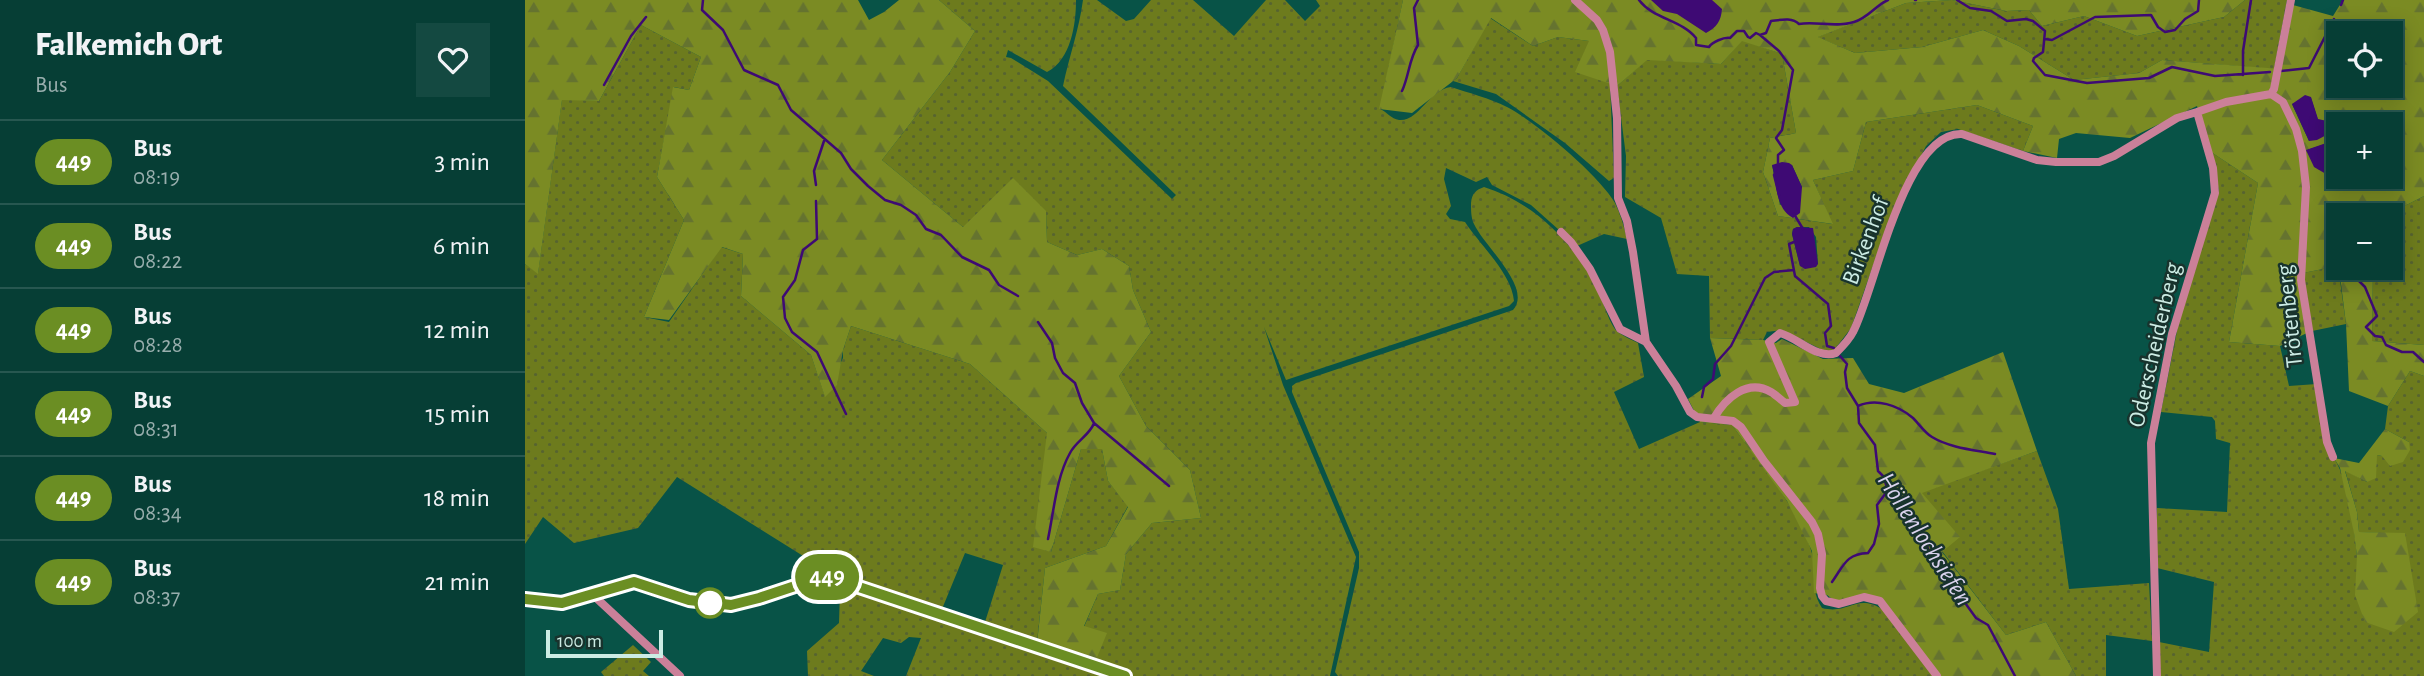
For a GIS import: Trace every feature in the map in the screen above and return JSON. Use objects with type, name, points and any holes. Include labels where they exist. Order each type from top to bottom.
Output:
[{"type":"street","points":[[1575,0],[1597,20],[1610,52],[1617,118],[1618,198],[1627,221],[1646,342],[1690,412],[1697,417],[1733,421],[1741,427],[1812,522],[1818,534],[1822,554],[1820,588],[1826,601],[1839,604],[1864,597],[1880,601],[1937,676]]},
{"type":"street","points":[[2197,111],[2226,102],[2271,94],[2291,0]]},
{"type":"street","name":"Trötenberg","points":[[2271,94],[2283,102],[2296,129],[2302,151],[2306,187],[2301,280],[2327,442],[2333,457]]},
{"type":"street","name":"Birkenhof","points":[[1714,418],[1726,400],[1746,388],[1763,389],[1785,403],[1795,402],[1769,342],[1774,336],[1780,333],[1789,336],[1824,355],[1836,353],[1855,327],[1903,195],[1929,148],[1943,137],[1962,134],[2037,160],[2094,162],[2114,156],[2177,118],[2197,111]]},
{"type":"street","name":"Oderscheiderberg","points":[[2157,676],[2151,443],[2172,334],[2215,193],[2213,169],[2197,111]]},
{"type":"street","points":[[1561,232],[1590,269],[1620,329],[1646,342]]},
{"type":"street","points":[[525,599],[562,603],[627,583],[640,583],[689,600],[731,605],[825,577],[838,579],[1125,676]]},
{"type":"street","points":[[592,594],[680,676]]},
{"type":"green space","points":[[525,0],[858,0],[869,20],[899,0],[939,0],[975,31],[950,72],[882,160],[963,227],[1013,178],[1046,211],[1047,242],[1077,255],[1102,249],[1129,266],[1133,290],[1151,332],[1119,376],[1146,426],[1190,470],[1201,518],[1152,523],[1126,554],[1120,590],[1098,594],[1084,626],[1107,633],[1091,672],[1036,653],[1045,568],[1106,546],[1128,507],[1108,481],[1102,449],[1081,449],[1051,552],[1033,547],[1047,433],[970,364],[851,326],[843,350],[837,385],[825,397],[811,355],[741,296],[743,254],[722,247],[669,320],[644,317],[684,220],[657,177],[673,87],[689,90],[701,57],[641,25],[599,101],[562,100],[538,274],[525,264]]},
{"type":"green space","points":[[939,0],[1076,0],[1071,40],[1062,59],[1055,66],[1047,72],[1008,50],[1006,57],[1048,81],[1172,199],[1176,195],[1063,86],[1083,0],[1097,0],[1126,21],[1134,19],[1151,0],[1193,0],[1234,36],[1266,0],[1285,0],[1305,21],[1320,6],[1316,0],[1403,0],[1380,109],[1396,119],[1406,119],[1443,89],[1451,87],[1493,101],[1534,124],[1566,150],[1595,178],[1615,203],[1627,239],[1604,234],[1577,246],[1531,205],[1492,185],[1487,177],[1476,182],[1446,168],[1444,179],[1451,206],[1446,214],[1450,219],[1465,222],[1502,270],[1514,301],[1509,306],[1286,380],[1264,327],[1283,385],[1356,557],[1330,676],[906,676],[921,638],[909,637],[901,643],[883,638],[861,671],[874,676],[808,676],[807,651],[839,623],[840,591],[844,585],[1036,650],[1036,653],[1091,672],[1084,627],[1098,594],[1120,590],[1126,554],[1152,523],[1201,518],[1190,470],[1146,426],[1119,376],[1151,332],[1133,290],[1129,266],[1102,249],[1077,255],[1047,242],[1046,211],[963,227],[882,160],[950,72],[975,31]]},
{"type":"green space","points":[[1403,0],[1952,0],[1906,3],[1818,37],[1855,53],[1922,47],[1983,30],[2019,46],[2074,80],[2139,73],[2162,60],[2281,69],[2293,5],[2333,16],[2343,0],[2424,0],[2424,196],[2403,207],[2403,203],[2326,203],[2326,268],[2298,274],[2307,333],[2280,346],[2229,342],[2258,183],[2211,152],[2197,106],[2130,138],[2076,133],[2059,139],[2057,158],[2023,151],[2033,126],[1977,105],[1866,122],[1853,171],[1813,180],[1833,224],[1778,216],[1763,172],[1770,138],[1796,133],[1782,54],[1742,41],[1721,64],[1647,60],[1617,86],[1575,72],[1589,41],[1558,37],[1533,46],[1491,18],[1457,78],[1412,113],[1379,109]],"holes":[[[2311,98],[2318,120],[2309,141],[2292,104]],[[1772,165],[1792,165],[1802,187],[1780,205]]]},
{"type":"green space","points":[[1952,0],[2006,11],[2029,10],[2042,26],[2084,16],[2137,36],[2224,17],[2245,0],[2287,0],[2274,69],[2162,60],[2139,73],[2074,80],[2019,46],[1983,30],[1922,47],[1855,53],[1817,37],[1906,3]]},
{"type":"green space","points":[[1952,0],[2245,0],[2224,17],[2137,36],[2084,16],[2042,26],[2029,10],[2006,11]]},
{"type":"green space","points":[[1490,18],[1533,46],[1558,37],[1589,41],[1610,84],[1614,178],[1609,181],[1565,143],[1496,94],[1453,81]]},
{"type":"green space","points":[[641,25],[701,57],[689,90],[674,87],[657,177],[684,220],[644,317],[669,322],[721,247],[743,254],[741,296],[811,355],[825,396],[843,358],[851,326],[970,364],[1047,433],[1051,552],[1081,449],[1102,449],[1108,481],[1128,506],[1106,546],[1045,568],[1037,642],[985,622],[1003,565],[965,553],[942,609],[831,574],[825,577],[816,564],[677,477],[638,528],[574,543],[543,517],[525,544],[525,264],[538,273],[562,99],[599,101]]},
{"type":"green space","points":[[1742,40],[1782,54],[1796,133],[1770,138],[1763,172],[1778,216],[1832,224],[1813,180],[1853,171],[1866,122],[1977,105],[2033,126],[2023,151],[1958,129],[1941,132],[1926,146],[1892,212],[1851,328],[1831,354],[1782,330],[1767,332],[1763,340],[1710,338],[1709,276],[1677,274],[1661,218],[1625,197],[1626,156],[1617,86],[1647,59],[1721,64]],"holes":[[[1809,227],[1816,237],[1818,264],[1800,266],[1793,229]]]},
{"type":"green space","points":[[2211,152],[2258,183],[2229,342],[2280,346],[2289,386],[2317,384],[2334,458],[2347,492],[2357,556],[2405,534],[2359,532],[2357,512],[2345,470],[2367,482],[2377,455],[2382,456],[2409,442],[2385,429],[2388,406],[2410,371],[2424,376],[2424,676],[2160,676],[2159,642],[2209,652],[2214,582],[2157,568],[2157,508],[2227,512],[2230,443],[2216,439],[2215,421],[2212,417],[2161,412],[2179,321],[2219,191]]},
{"type":"green space","points":[[1484,187],[1520,203],[1565,241],[1598,290],[1616,330],[1638,343],[1644,377],[1614,392],[1639,449],[1700,422],[1732,425],[1776,485],[1805,534],[1813,558],[1815,593],[1822,608],[1839,609],[1865,603],[1882,609],[1933,676],[1338,676],[1335,672],[1359,568],[1359,552],[1292,392],[1292,386],[1513,310],[1517,301],[1517,290],[1505,267],[1479,233],[1472,219],[1472,197]]},
{"type":"green space","points":[[2424,196],[2424,345],[2372,341],[2373,280],[2403,280],[2403,207]]},
{"type":"green space","points":[[2326,268],[2326,280],[2340,280],[2346,324],[2312,331],[2303,273]]},
{"type":"green space","points":[[2340,280],[2373,280],[2372,341],[2424,345],[2424,376],[2410,371],[2388,406],[2349,391],[2346,324]]},
{"type":"green space","points":[[1710,338],[1776,343],[1782,339],[1823,359],[1853,358],[1869,384],[1904,393],[2003,352],[2037,451],[1922,493],[1960,537],[1942,552],[2006,635],[2046,622],[2076,676],[1937,676],[1872,597],[1839,604],[1827,595],[1814,593],[1812,551],[1787,501],[1732,425],[1700,422],[1688,399],[1721,376]]},
{"type":"green space","points":[[2385,429],[2409,442],[2410,450],[2403,462],[2390,466],[2382,456],[2377,455],[2376,478],[2367,482],[2345,471],[2357,512],[2359,532],[2405,533],[2418,612],[2394,632],[2365,622],[2355,595],[2357,556],[2354,533],[2340,468],[2334,458],[2359,463]]},
{"type":"green space","points":[[2037,451],[2058,509],[2069,589],[2149,583],[2152,641],[2106,635],[2106,676],[2076,676],[2046,622],[2006,635],[1942,551],[1921,492]]},
{"type":"green space","points":[[633,645],[651,662],[643,671],[649,676],[604,676],[601,672]]},
{"type":"shaded area","points":[[1651,0],[1712,0],[1722,9],[1718,23],[1706,33],[1677,14],[1663,11]]},
{"type":"shaded area","points":[[2305,95],[2311,97],[2318,119],[2326,121],[2326,135],[2309,141],[2292,104]]},
{"type":"shaded area","points":[[2326,143],[2326,174],[2314,167],[2306,150]]},
{"type":"shaded area","points":[[1782,162],[1792,165],[1802,187],[1800,213],[1793,218],[1783,208],[1776,187],[1772,165]]},
{"type":"shaded area","points":[[1797,227],[1813,228],[1818,264],[1816,267],[1805,269],[1800,266],[1792,234]]},
{"type":"waterway","points":[[703,0],[702,10],[723,30],[744,70],[778,85],[791,110],[841,153],[851,169],[868,186],[885,200],[901,205],[916,215],[926,229],[941,235],[962,257],[989,270],[999,285],[1018,296]]},
{"type":"waterway","points":[[1402,91],[1418,45],[1414,8],[1418,0]]},
{"type":"waterway","name":"Höllenlochsiefen","points":[[1639,0],[1652,11],[1690,32],[1696,38],[1696,45],[1709,47],[1718,40],[1730,38],[1737,31],[1744,31],[1750,38],[1756,33],[1766,33],[1771,21],[1786,19],[1799,24],[1847,24],[1864,18],[1888,0]]},
{"type":"waterway","points":[[1957,0],[1970,8],[1991,11],[2007,21],[2033,21],[2045,31],[2043,52],[2033,61],[2045,75],[2087,83],[2149,78],[2172,67],[2215,76],[2270,72]]},
{"type":"waterway","points":[[2045,39],[2052,40],[2095,17],[2151,15],[2158,27],[2165,32],[2175,30],[2185,19],[2198,11],[2199,0]]},
{"type":"waterway","points":[[2243,75],[2243,51],[2251,0]]},
{"type":"waterway","points":[[2341,5],[2343,0]]},
{"type":"waterway","points":[[604,85],[631,36],[646,17]]},
{"type":"waterway","points":[[2281,71],[2309,68],[2334,19]]},
{"type":"waterway","name":"Höllenlochsiefen","points":[[1760,35],[1779,51],[1793,70],[1782,130],[1776,138],[1784,150],[1778,155],[1778,165]]},
{"type":"waterway","points":[[816,185],[814,171],[824,141]]},
{"type":"waterway","name":"Höllenlochsiefen","points":[[1776,172],[1774,175],[1779,195]]},
{"type":"waterway","points":[[816,201],[817,239],[803,250],[795,280],[783,297],[785,318],[792,332],[817,352],[846,414]]},
{"type":"waterway","name":"Höllenlochsiefen","points":[[1794,214],[1803,229]]},
{"type":"waterway","name":"Höllenlochsiefen","points":[[1794,242],[1789,244],[1795,276],[1828,304],[1831,326],[1825,333],[1827,346],[1834,348]]},
{"type":"waterway","points":[[1702,397],[1704,387],[1713,379],[1715,364],[1731,346],[1765,278],[1774,272],[1794,270]]},
{"type":"waterway","points":[[2358,280],[2365,287],[2377,316],[2366,327],[2375,336],[2382,337],[2386,345],[2402,352],[2413,352],[2424,362]]},
{"type":"waterway","points":[[1038,322],[1052,343],[1055,358],[1063,373],[1075,383],[1082,403],[1094,423],[1169,486]]},
{"type":"waterway","name":"Höllenlochsiefen","points":[[1840,356],[1847,364],[1847,388],[1858,406],[1859,423],[1875,445],[1878,471],[1888,490],[1918,529],[1936,564],[1946,571],[1950,582],[1976,618],[1988,625],[2015,676]]},
{"type":"waterway","points":[[1858,406],[1872,403],[1894,406],[1907,413],[1939,441],[1995,454]]},
{"type":"waterway","points":[[1048,539],[1058,484],[1065,463],[1094,423]]},
{"type":"waterway","points":[[1832,582],[1850,558],[1868,553],[1874,544],[1879,524],[1877,505],[1888,490]]},
{"type":"bus line","name":"449","points":[[525,599],[562,603],[634,582],[689,600],[731,605],[825,577],[1125,676]]}]
